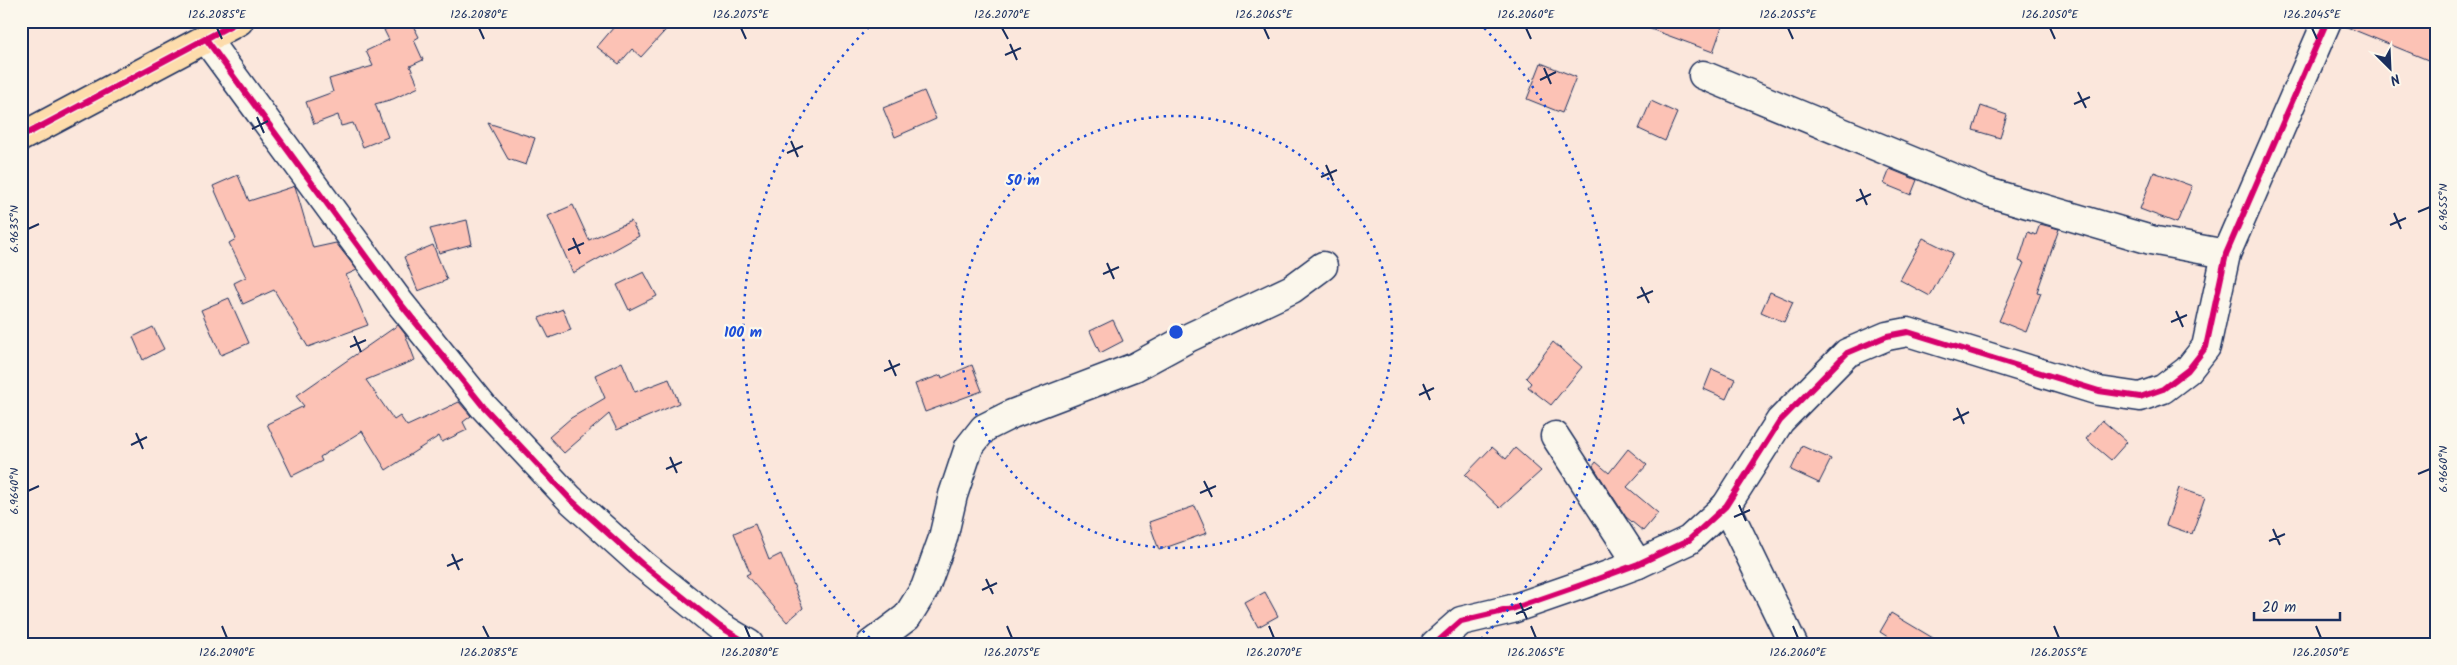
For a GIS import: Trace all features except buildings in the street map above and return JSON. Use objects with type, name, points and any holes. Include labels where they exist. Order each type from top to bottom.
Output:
[{"type":"highway","points":[[21,137],[239,21]]},
{"type":"street","points":[[1435,644],[1461,621],[1512,610],[1638,564],[1689,540],[1726,506],[1780,421],[1847,354],[1887,336],[1908,332],[2099,391],[2140,397],[2163,389],[2188,370],[2206,347],[2226,254],[2326,21]]},
{"type":"street","points":[[206,39],[400,303],[483,406],[577,506],[642,564],[719,626],[749,644]]},
{"type":"street","points":[[1703,75],[1987,192],[2151,240],[2226,254]]},
{"type":"street","points":[[871,644],[907,617],[925,588],[943,538],[953,495],[969,447],[984,428],[1012,414],[1136,368],[1190,337],[1292,289],[1324,266]]},
{"type":"street","points":[[1555,436],[1638,564]]},
{"type":"street","points":[[1726,506],[1793,644]]},
{"type":"cycle path","points":[[21,137],[239,21]]},
{"type":"cycle path","points":[[1435,644],[1461,621],[1512,609],[1584,584],[1638,564],[1689,540],[1726,506],[1780,421],[1847,353],[1887,336],[1908,332],[2099,391],[2140,397],[2163,389],[2188,370],[2206,347],[2226,254],[2327,21]]},
{"type":"cycle path","points":[[206,39],[400,303],[483,406],[570,499],[642,564],[719,626],[749,644]]}]
